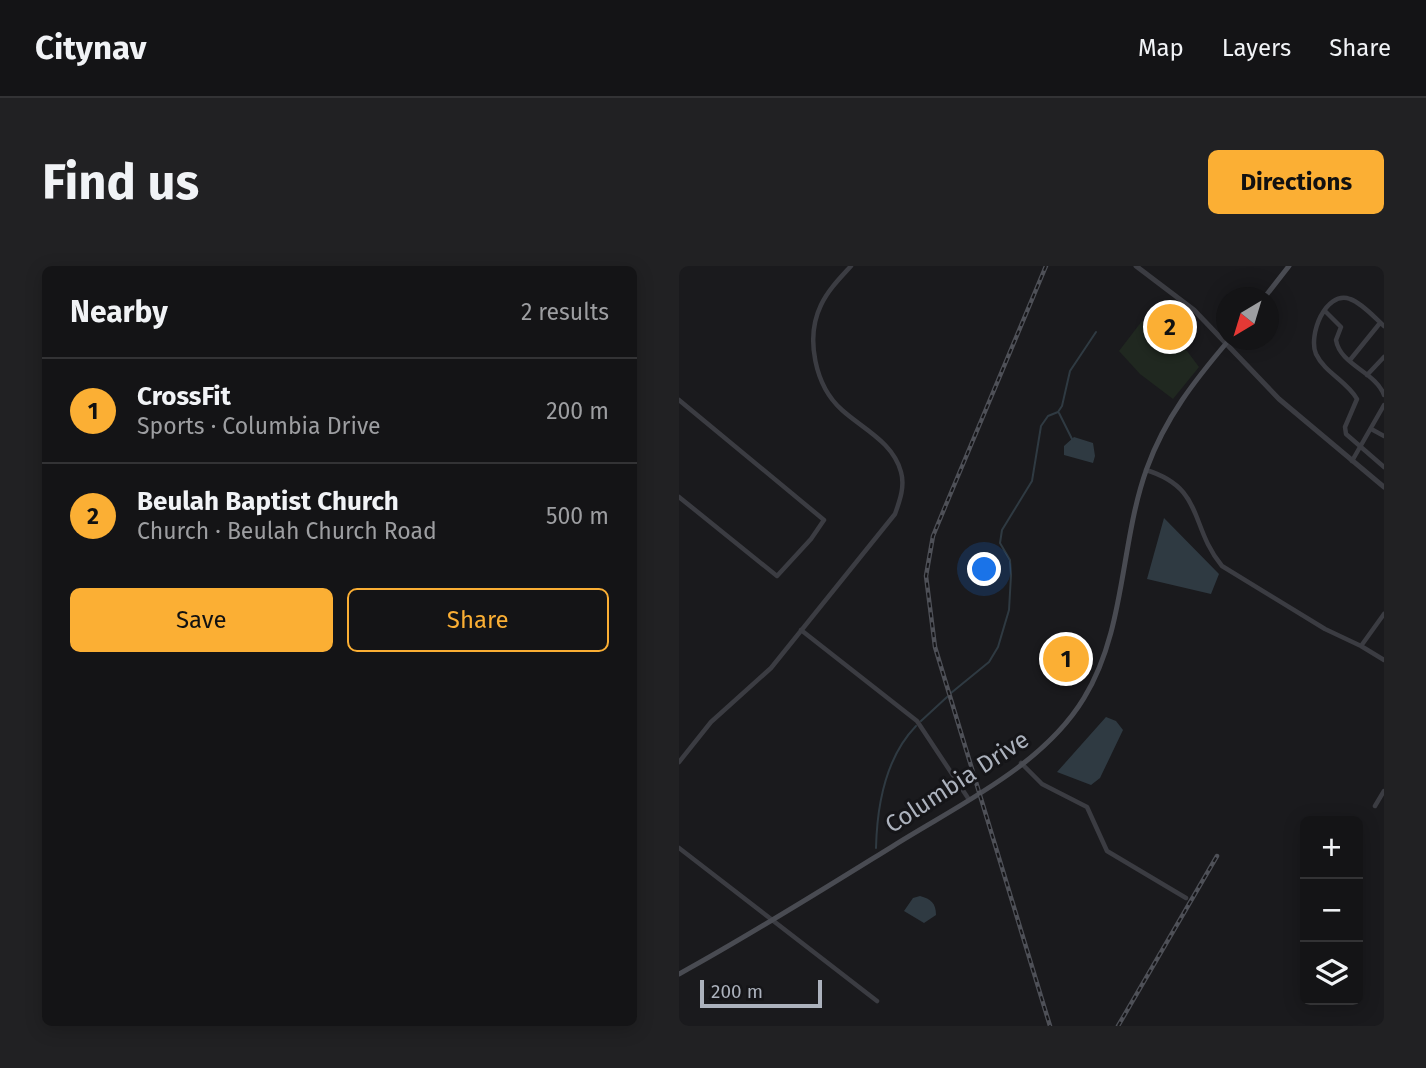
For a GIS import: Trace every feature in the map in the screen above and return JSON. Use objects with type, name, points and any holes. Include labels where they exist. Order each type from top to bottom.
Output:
[{"type":"main road","points":[[1273,287],[1289,266]]},
{"type":"main road","name":"Columbia Drive","points":[[679,974],[968,799],[1044,746],[1066,722],[1085,697],[1098,666],[1112,620],[1146,470],[1176,407],[1220,350]]},
{"type":"street","points":[[679,762],[711,722],[771,668],[895,514],[902,491],[902,473],[894,454],[876,436],[840,409],[826,391],[817,369],[815,325],[821,306],[851,266]]},
{"type":"street","points":[[1136,266],[1178,296],[1216,331]]},
{"type":"street","points":[[1350,360],[1382,324],[1352,299],[1336,299],[1325,311],[1315,330],[1314,348],[1323,365],[1357,399],[1346,434],[1384,467]]},
{"type":"street","points":[[1325,311],[1342,327],[1338,347],[1384,395]]},
{"type":"street","points":[[1235,350],[1279,399],[1384,487]]},
{"type":"street","points":[[1367,375],[1384,357]]},
{"type":"street","points":[[679,400],[824,520],[780,575],[766,569],[679,497]]},
{"type":"street","points":[[1352,461],[1384,408]]},
{"type":"street","points":[[1373,429],[1384,436]]},
{"type":"street","points":[[1146,470],[1170,478],[1185,492],[1210,551],[1222,566],[1325,629],[1384,660]]},
{"type":"street","points":[[1361,646],[1384,614]]},
{"type":"street","points":[[801,630],[916,721],[968,799]]},
{"type":"street","points":[[1021,763],[1042,784],[1087,807],[1107,851],[1186,898]]},
{"type":"street","points":[[1375,806],[1384,790]]},
{"type":"street","points":[[679,848],[877,1002]]},
{"type":"shaded area","points":[[1142,321],[1187,351],[1199,367],[1173,399],[1140,374],[1119,351]]},
{"type":"shaded area","points":[[1074,437],[1093,443],[1093,463],[1064,455],[1064,446]]},
{"type":"shaded area","points":[[1164,518],[1219,574],[1211,594],[1147,579]]},
{"type":"shaded area","points":[[1106,717],[1116,721],[1123,730],[1100,778],[1091,785],[1057,772]]},
{"type":"shaded area","points":[[920,896],[932,902],[936,911],[936,915],[924,923],[904,911],[913,898]]},
{"type":"waterway","points":[[951,693],[989,662],[998,647],[1009,610],[1011,575],[1010,560],[1000,543],[1002,530],[1032,481],[1041,426],[1048,416],[1058,412],[1062,406],[1070,371],[1096,332]]},
{"type":"waterway","points":[[1059,413],[1072,439]]},
{"type":"waterway","points":[[921,721],[947,697]]},
{"type":"waterway","points":[[876,848],[878,816],[890,767],[897,752],[916,726]]},
{"type":"railway","points":[[1046,266],[933,536],[926,576],[935,647],[1050,1026]]},
{"type":"railway","points":[[1118,1026],[1217,856]]},
{"type":"place","name":"Beulah Baptist Church","points":[[1170,327]]},
{"type":"place","name":"CrossFit","points":[[1066,659]]}]
